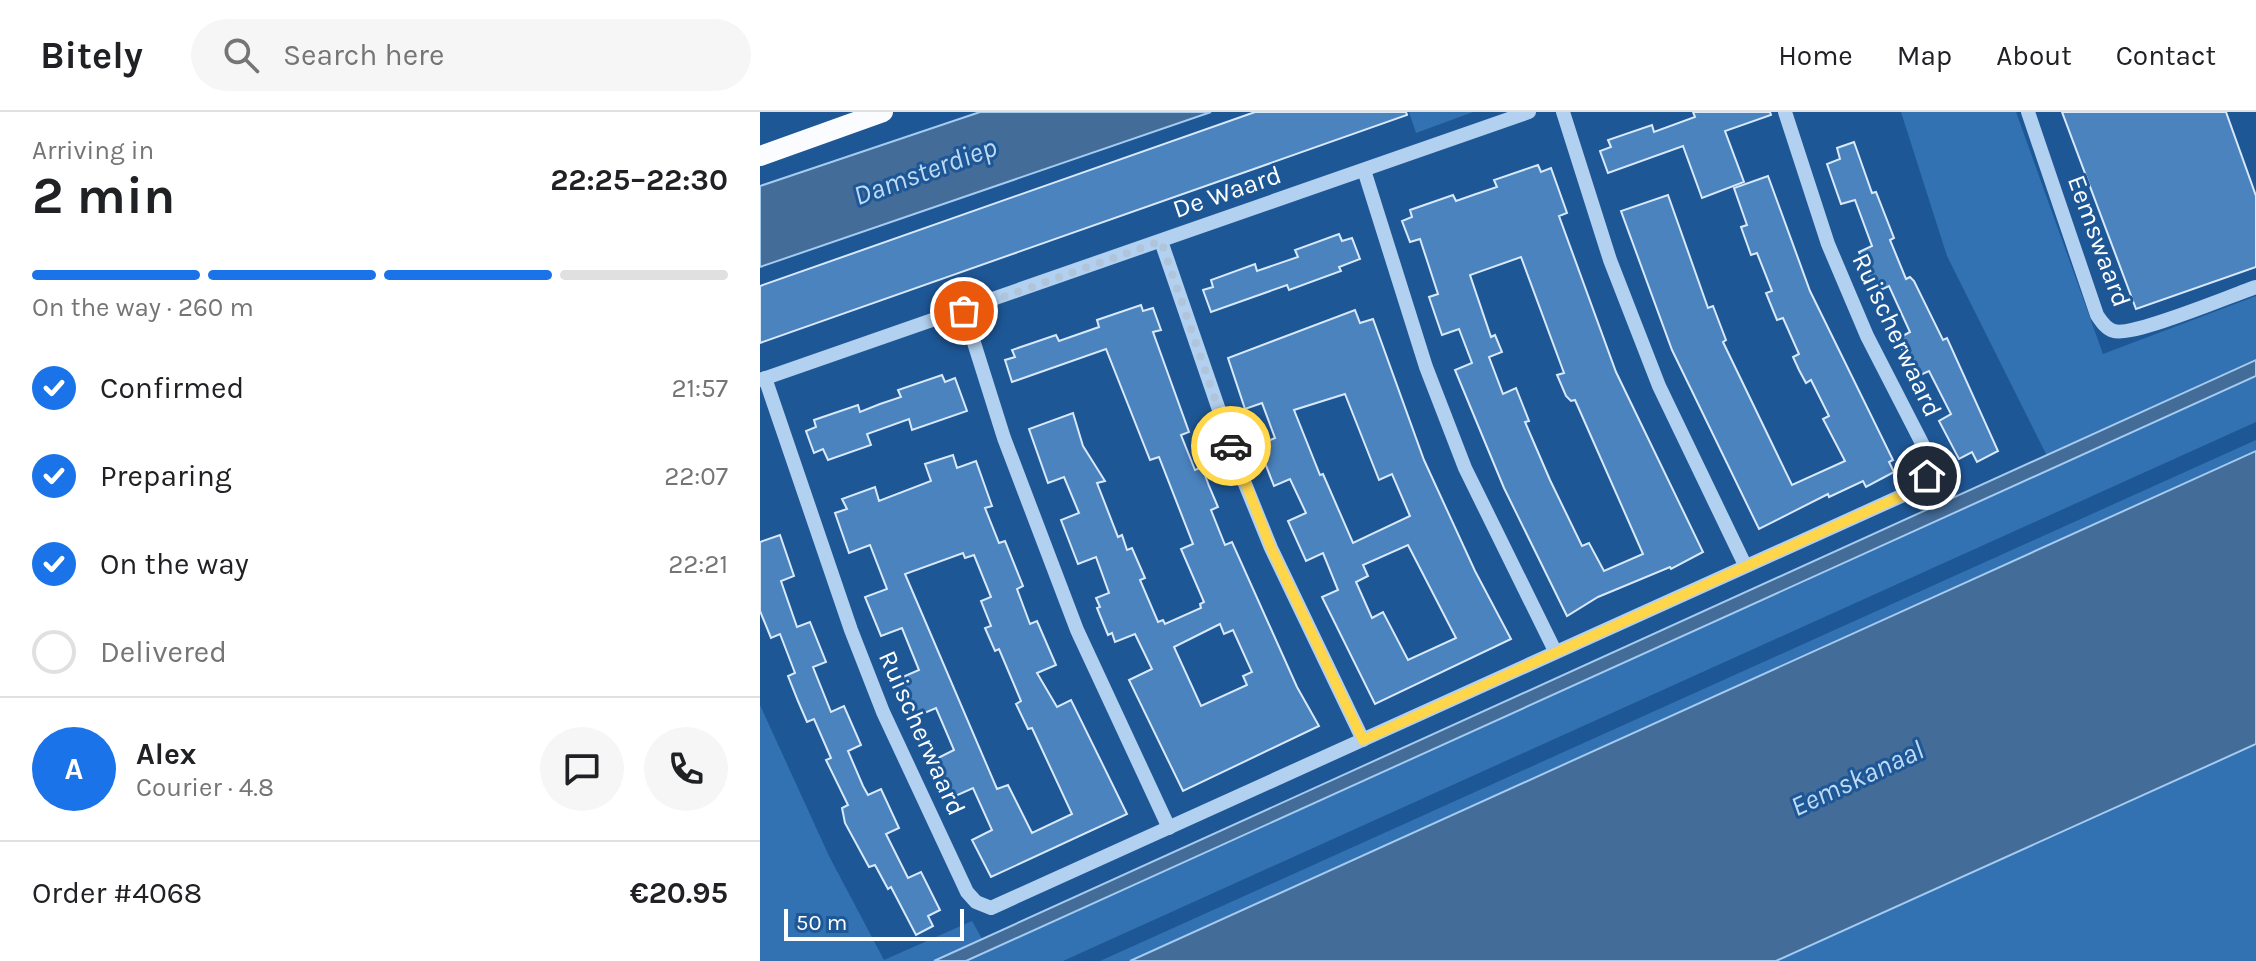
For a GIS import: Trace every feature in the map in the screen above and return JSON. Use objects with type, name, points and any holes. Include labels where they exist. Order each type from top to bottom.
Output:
[{"type":"main road","points":[[760,156],[883,112]]},
{"type":"street","name":"De Waard","points":[[762,379],[1529,112]]},
{"type":"street","points":[[1563,112],[1610,260],[1659,386],[1745,565]]},
{"type":"street","name":"Ruischerwaard","points":[[762,379],[883,712],[967,892],[976,902],[991,908],[1007,904],[1555,651],[1919,488],[1927,476],[1929,464],[1828,244],[1785,112]]},
{"type":"street","name":"Eemswaard","points":[[2028,112],[2097,315],[2104,326],[2125,332],[2256,287]]},
{"type":"street","points":[[1364,170],[1426,367],[1465,468],[1555,651]]},
{"type":"street","points":[[1161,241],[1241,474],[1271,548],[1363,740]]},
{"type":"street","points":[[964,311],[1004,438],[1077,630],[1169,828]]},
{"type":"shaded area","points":[[1409,112],[1473,112],[1416,133]]},
{"type":"shaded area","points":[[1901,112],[2016,112],[2103,354],[2256,296],[2256,422],[1063,961],[760,961],[760,705],[829,856],[884,960],[972,921],[986,946],[2052,466],[1947,256]]},
{"type":"shaded area","points":[[2256,440],[2256,451],[1182,938],[1130,961],[1100,961]]},
{"type":"shaded area","points":[[2256,744],[2256,961],[1776,961]]},
{"type":"water","name":"Damsterdiep","points":[[980,112],[1211,112],[760,267],[760,186]]},
{"type":"water","points":[[2256,360],[2256,376],[966,961],[934,961]]},
{"type":"water","name":"Eemskanaal","points":[[2256,451],[2256,744],[1776,961],[1130,961]]},
{"type":"building","points":[[1255,112],[1406,112],[1407,115],[760,343],[760,286]]},
{"type":"building","points":[[1693,112],[1770,112],[1771,115],[1725,131],[1744,182],[1702,198],[1683,146],[1608,173],[1600,151],[1611,147],[1608,140],[1652,125],[1654,132],[1695,117]]},
{"type":"building","points":[[2062,112],[2226,112],[2256,196],[2256,267],[2136,309]]},
{"type":"building","points":[[1854,142],[1872,193],[1876,192],[1894,238],[1890,240],[1906,279],[1910,277],[1914,281],[1943,340],[1947,338],[1998,451],[1977,462],[1972,452],[1959,459],[1939,421],[1951,414],[1929,371],[1916,377],[1897,339],[1910,332],[1889,286],[1876,292],[1859,252],[1872,246],[1855,200],[1841,204],[1827,164],[1840,159],[1837,148]]},
{"type":"building","points":[[1538,165],[1541,172],[1551,168],[1567,213],[1559,216],[1616,372],[1703,552],[1671,569],[1598,597],[1567,616],[1504,488],[1455,370],[1472,363],[1459,329],[1442,335],[1429,297],[1438,294],[1420,239],[1410,242],[1402,221],[1412,217],[1410,210],[1453,195],[1456,201],[1497,187],[1494,180]],"holes":[[[1521,257],[1564,373],[1557,375],[1566,396],[1571,401],[1575,400],[1643,554],[1604,571],[1589,543],[1582,546],[1550,480],[1525,422],[1529,421],[1516,388],[1503,394],[1489,357],[1502,352],[1495,335],[1491,337],[1470,275]]]},
{"type":"building","points":[[1768,176],[1810,291],[1893,460],[1889,462],[1894,472],[1866,487],[1863,481],[1829,497],[1828,494],[1759,529],[1672,350],[1621,211],[1668,195],[1708,308],[1713,306],[1726,340],[1723,342],[1792,485],[1845,461],[1823,419],[1829,416],[1811,380],[1806,383],[1793,357],[1799,354],[1783,318],[1777,320],[1766,293],[1772,291],[1757,253],[1751,255],[1741,227],[1747,225],[1734,188]]},
{"type":"building","points":[[1339,234],[1342,241],[1352,238],[1360,259],[1339,267],[1341,271],[1289,290],[1287,285],[1211,312],[1203,290],[1213,287],[1211,280],[1255,264],[1257,271],[1298,257],[1295,250]]},
{"type":"building","points":[[1141,305],[1143,311],[1153,308],[1161,330],[1153,332],[1189,432],[1181,435],[1195,470],[1202,467],[1218,507],[1211,510],[1225,545],[1232,542],[1297,687],[1319,726],[1183,791],[1129,680],[1152,669],[1135,634],[1115,642],[1112,633],[1108,635],[1096,598],[1109,593],[1096,557],[1078,564],[1061,520],[1079,513],[1064,477],[1048,483],[1029,429],[1073,413],[1083,446],[1105,481],[1097,483],[1118,537],[1122,535],[1127,550],[1132,548],[1145,578],[1140,580],[1158,622],[1163,620],[1165,624],[1201,608],[1200,604],[1204,602],[1181,549],[1193,544],[1159,457],[1150,460],[1106,349],[1012,382],[1005,360],[1015,357],[1012,350],[1056,335],[1059,341],[1099,327],[1097,320]],"holes":[[[1220,624],[1224,634],[1233,630],[1252,672],[1243,676],[1247,685],[1201,706],[1174,647]]]},
{"type":"building","points":[[1355,310],[1360,323],[1373,319],[1424,460],[1475,571],[1511,639],[1375,704],[1322,597],[1338,590],[1323,553],[1306,561],[1288,521],[1306,513],[1290,479],[1274,486],[1258,445],[1275,438],[1262,403],[1245,409],[1228,358]],"holes":[[[1345,394],[1379,480],[1392,474],[1410,516],[1353,543],[1323,474],[1320,475],[1294,410]],[[1408,545],[1456,638],[1408,660],[1383,612],[1372,618],[1356,582],[1368,576],[1363,565]]]},
{"type":"building","points":[[942,375],[945,382],[955,378],[967,411],[912,430],[909,419],[867,434],[871,445],[828,460],[823,449],[814,453],[806,431],[816,427],[814,420],[858,405],[860,412],[901,397],[898,390]]},
{"type":"building","points":[[953,455],[957,468],[976,461],[992,506],[985,508],[999,543],[1005,541],[1023,586],[1017,589],[1030,624],[1037,621],[1056,665],[1037,673],[1057,707],[1071,700],[1127,814],[991,877],[972,840],[992,830],[973,788],[951,798],[934,760],[954,750],[936,708],[915,717],[898,679],[919,670],[902,628],[881,636],[865,597],[887,589],[870,545],[849,553],[835,513],[847,509],[842,499],[875,487],[879,501],[931,481],[925,464]],"holes":[[[963,553],[965,558],[974,555],[991,597],[981,601],[991,626],[985,628],[995,651],[999,649],[1021,701],[1016,704],[1028,729],[1032,728],[1072,814],[1032,833],[1008,785],[997,789],[905,574]]]},
{"type":"building","points":[[780,535],[794,576],[781,581],[797,627],[810,622],[826,662],[813,667],[831,712],[844,706],[861,745],[848,751],[863,786],[868,795],[881,789],[899,828],[886,834],[908,878],[921,872],[940,910],[928,916],[933,926],[916,935],[891,887],[888,889],[875,865],[869,867],[845,823],[842,808],[848,805],[826,760],[831,758],[814,719],[807,722],[798,701],[788,676],[795,673],[780,634],[771,638],[760,611],[760,542]]},
{"type":"way so far","points":[[964,311],[1161,241],[1231,446]]},
{"type":"route","points":[[1231,446],[1271,548],[1363,740],[1602,629],[1919,488],[1927,476]]}]
